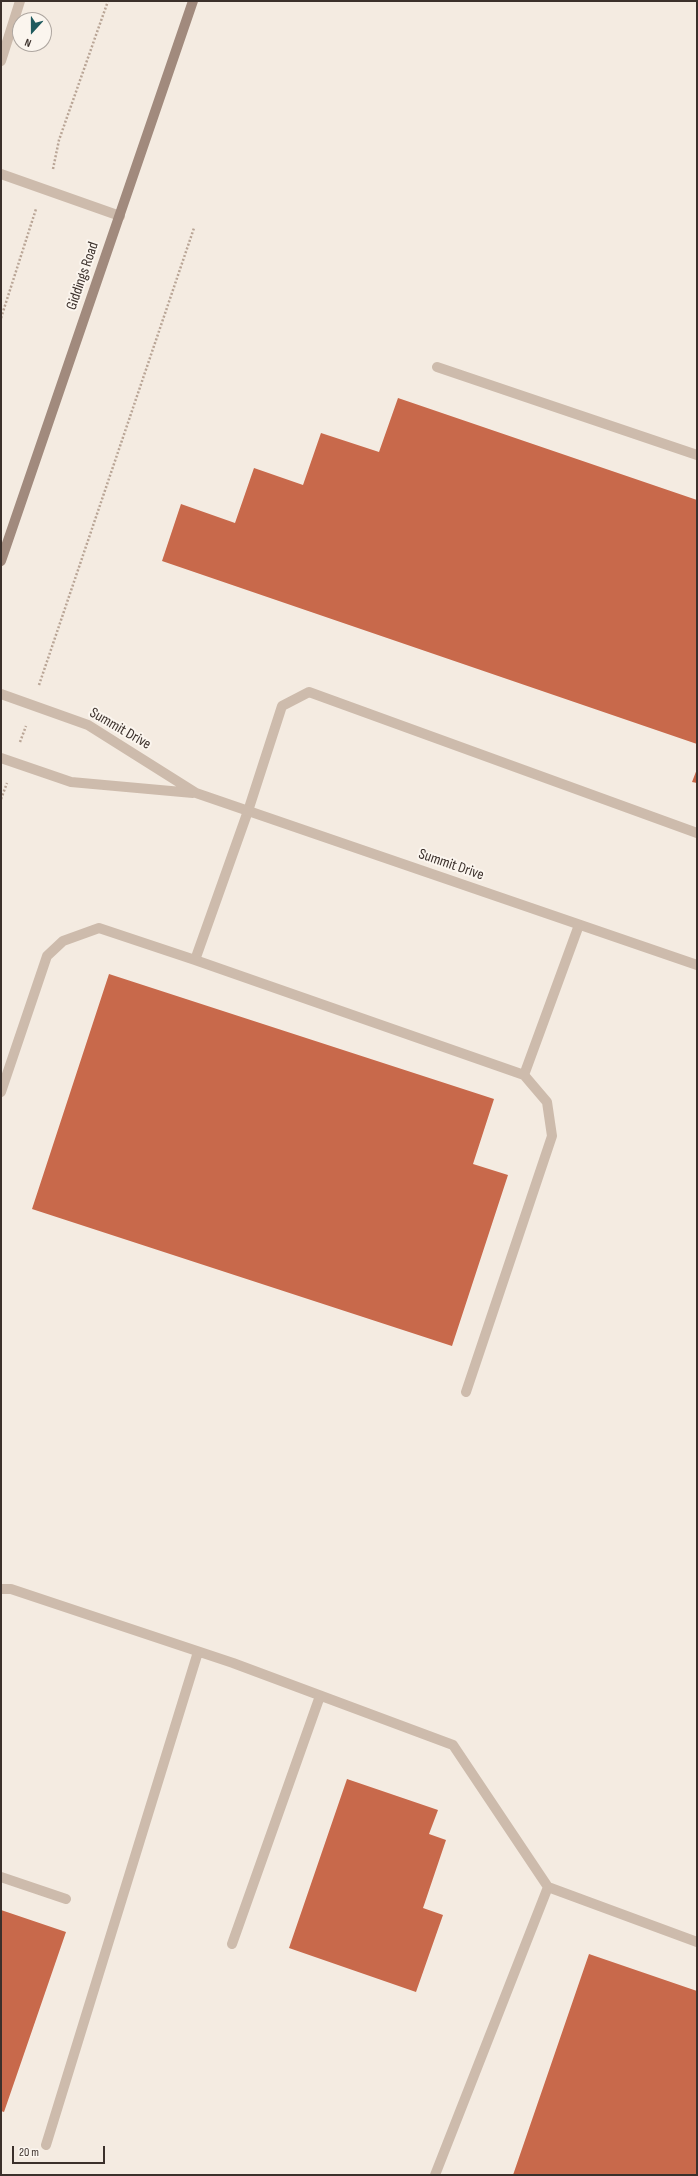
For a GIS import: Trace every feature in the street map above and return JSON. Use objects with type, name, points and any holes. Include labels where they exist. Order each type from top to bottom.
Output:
[{"type":"street","points":[[1,61],[20,1]]},
{"type":"street","name":"Giddings Road","points":[[1,561],[194,1]]},
{"type":"street","points":[[1,174],[120,216]]},
{"type":"street","points":[[437,367],[697,455]]},
{"type":"street","points":[[195,960],[248,811],[282,706],[309,692],[697,833]]},
{"type":"street","name":"Summit Drive","points":[[1,694],[88,725],[196,793],[697,965]]},
{"type":"street","name":"Summit Drive","points":[[1,758],[71,782],[196,793]]},
{"type":"street","points":[[524,1075],[579,925]]},
{"type":"street","points":[[1,1092],[47,956],[63,941],[99,928],[524,1075],[547,1102],[552,1136],[466,1392]]},
{"type":"street","points":[[1,1589],[11,1589],[198,1652],[453,1745],[548,1887],[697,1942]]},
{"type":"street","points":[[46,2145],[198,1652]]},
{"type":"street","points":[[232,1944],[320,1696]]},
{"type":"street","points":[[1,1877],[66,1899]]},
{"type":"street","points":[[435,2175],[548,1887]]},
{"type":"path","points":[[1,318],[36,206],[53,170],[59,140],[108,1]]},
{"type":"path","points":[[1,799],[194,228]]},
{"type":"building","points":[[398,398],[697,500],[697,744],[162,561],[181,504],[235,523],[254,468],[303,485],[321,433],[379,452]]},
{"type":"building","points":[[697,769],[697,783],[692,782]]},
{"type":"building","points":[[109,974],[494,1099],[473,1164],[508,1175],[452,1346],[32,1209]]},
{"type":"building","points":[[347,1779],[438,1810],[429,1834],[446,1840],[423,1908],[443,1915],[416,1992],[289,1948]]},
{"type":"building","points":[[1,1910],[66,1932],[4,2112],[1,2111]]},
{"type":"building","points":[[589,1954],[697,1991],[697,2175],[513,2175]]}]
